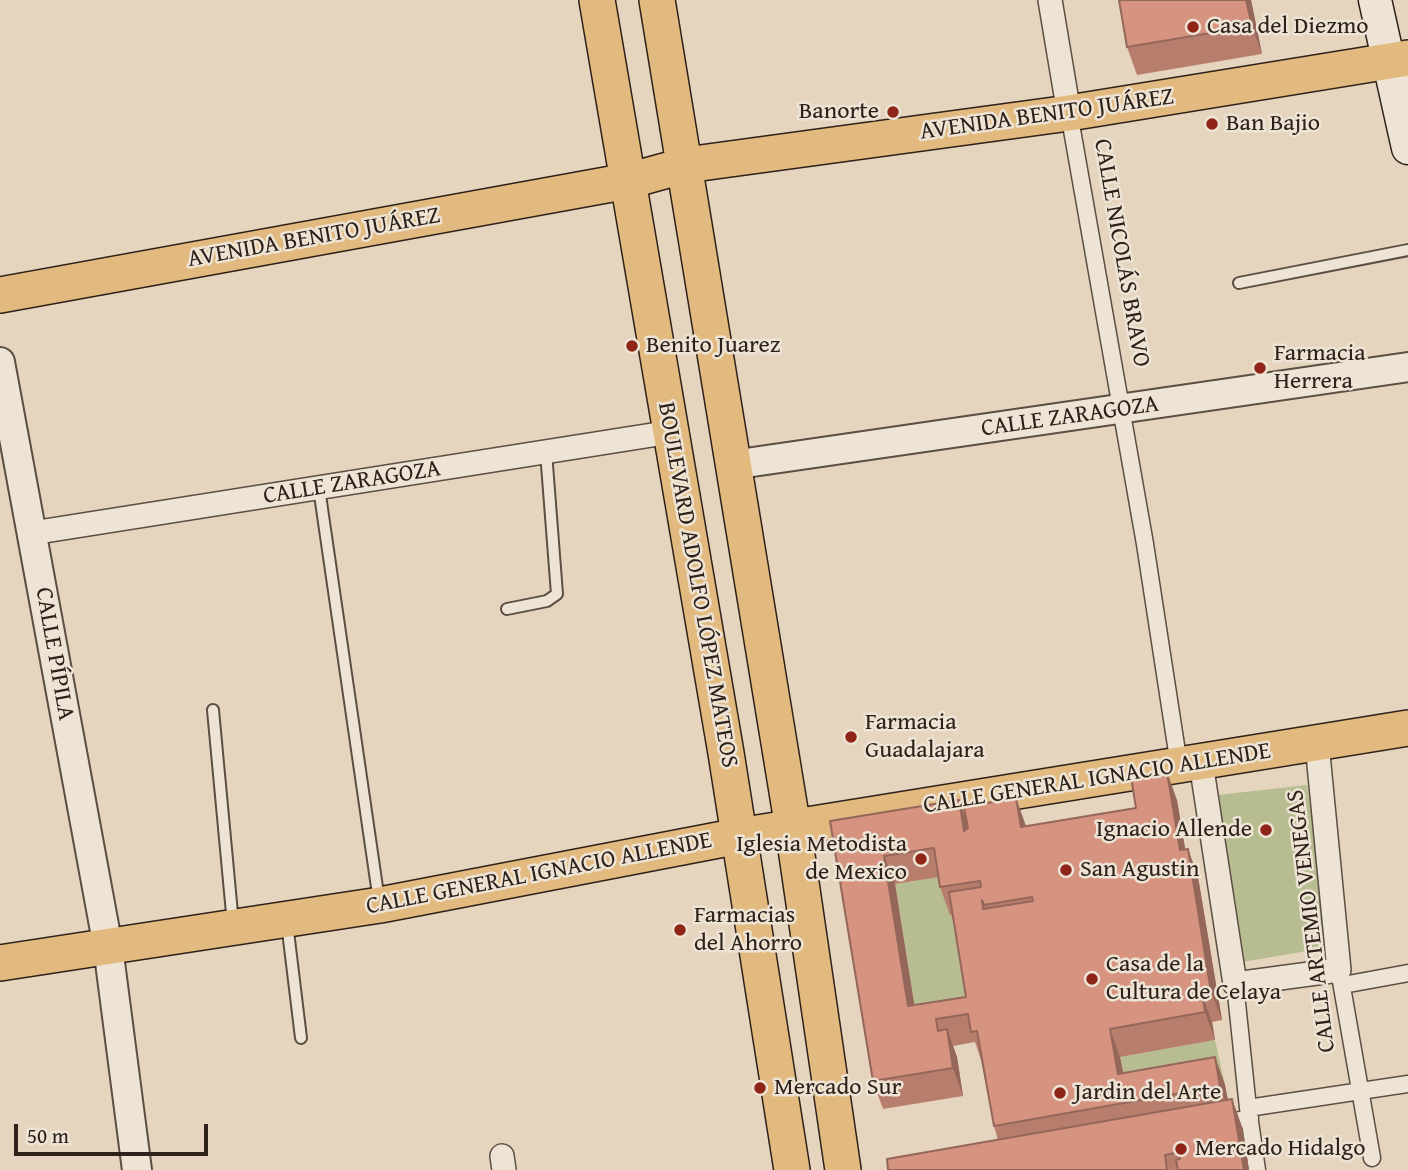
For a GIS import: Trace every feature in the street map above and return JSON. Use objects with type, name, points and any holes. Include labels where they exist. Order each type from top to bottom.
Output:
[{"type":"main road","name":"BOULEVARD ADOLFO LÓPEZ MATEOS","points":[[597,0],[792,1170]]},
{"type":"main road","points":[[657,0],[793,828],[843,1170]]},
{"type":"main road","points":[[1375,0],[1399,60],[1408,148]]},
{"type":"main road","name":"AVENIDA BENITO JUÁREZ","points":[[0,295],[628,181],[686,165],[1069,113],[1399,60]]},
{"type":"main road","name":"CALLE GENERAL IGNACIO ALLENDE","points":[[0,963],[380,905],[738,836],[1408,728]]},
{"type":"street","name":"CALLE NICOLÁS BRAVO","points":[[1050,0],[1122,410],[1190,764]]},
{"type":"street","name":"CALLE PÍPILA","points":[[0,362],[108,947],[137,1170]]},
{"type":"street","name":"CALLE ZARAGOZA","points":[[732,465],[1408,367]]},
{"type":"street","name":"CALLE ZARAGOZA","points":[[32,533],[671,432]]},
{"type":"street","name":"CALLE ARTEMIO VENEGAS","points":[[1317,744],[1341,977],[1372,1158]]},
{"type":"street","points":[[1190,764],[1235,984],[1258,1170]]},
{"type":"street","points":[[1235,984],[1408,973]]},
{"type":"street","points":[[1208,1126],[1249,1113],[1408,1084]]},
{"type":"lane","points":[[1239,284],[1408,250]]},
{"type":"lane","points":[[507,609],[547,601],[557,594],[546,452]]},
{"type":"lane","points":[[319,488],[380,905]]},
{"type":"lane","points":[[213,710],[234,928]]},
{"type":"lane","points":[[287,920],[300,1038]]},
{"type":"green space","points":[[1307,785],[1325,948],[1242,962],[1218,795]]},
{"type":"green space","points":[[944,876],[950,915],[958,914],[976,1025],[919,1034],[895,884]]},
{"type":"green space","points":[[1215,1040],[1225,1085],[1129,1102],[1120,1057]]},
{"type":"building","points":[[1119,0],[1246,0],[1252,26],[1127,47]]},
{"type":"building","points":[[1167,772],[1180,850],[1188,849],[1211,992],[1202,994],[1205,1012],[1110,1029],[1118,1074],[1215,1057],[1220,1086],[994,1126],[977,1031],[971,1032],[968,1014],[936,1019],[938,1031],[947,1029],[953,1068],[873,1081],[830,821],[959,800],[964,831],[968,828],[964,807],[1016,798],[1021,827],[1136,808],[1131,777]],"holes":[[[934,848],[940,887],[980,881],[981,887],[949,892],[966,997],[908,1006],[884,856]],[[1032,897],[1033,901],[983,909],[982,900],[984,905]]]},
{"type":"building","points":[[1232,1099],[1244,1170],[1178,1170],[1176,1160],[1180,1159],[1179,1152],[1165,1155],[1167,1170],[888,1170],[887,1159]]},
{"type":"place","name":"Casa del Diezmo","points":[[1193,27]]},
{"type":"place","name":"Banorte","points":[[893,112]]},
{"type":"place","name":"Ban Bajio","points":[[1212,124]]},
{"type":"place","name":"Benito Juarez","points":[[632,346]]},
{"type":"place","name":"Farmacia Herrera","points":[[1260,368]]},
{"type":"place","name":"Farmacia Guadalajara","points":[[851,737]]},
{"type":"place","name":"Ignacio Allende","points":[[1266,830]]},
{"type":"place","name":"Iglesia Metodista de Mexico","points":[[921,859]]},
{"type":"place","name":"San Agustin","points":[[1066,870]]},
{"type":"place","name":"Farmacias del Ahorro","points":[[680,930]]},
{"type":"place","name":"Casa de la Cultura de Celaya","points":[[1092,979]]},
{"type":"place","name":"Mercado Sur","points":[[760,1088]]},
{"type":"place","name":"Jardin del Arte","points":[[1060,1093]]},
{"type":"place","name":"Mercado Hidalgo","points":[[1181,1149]]}]
